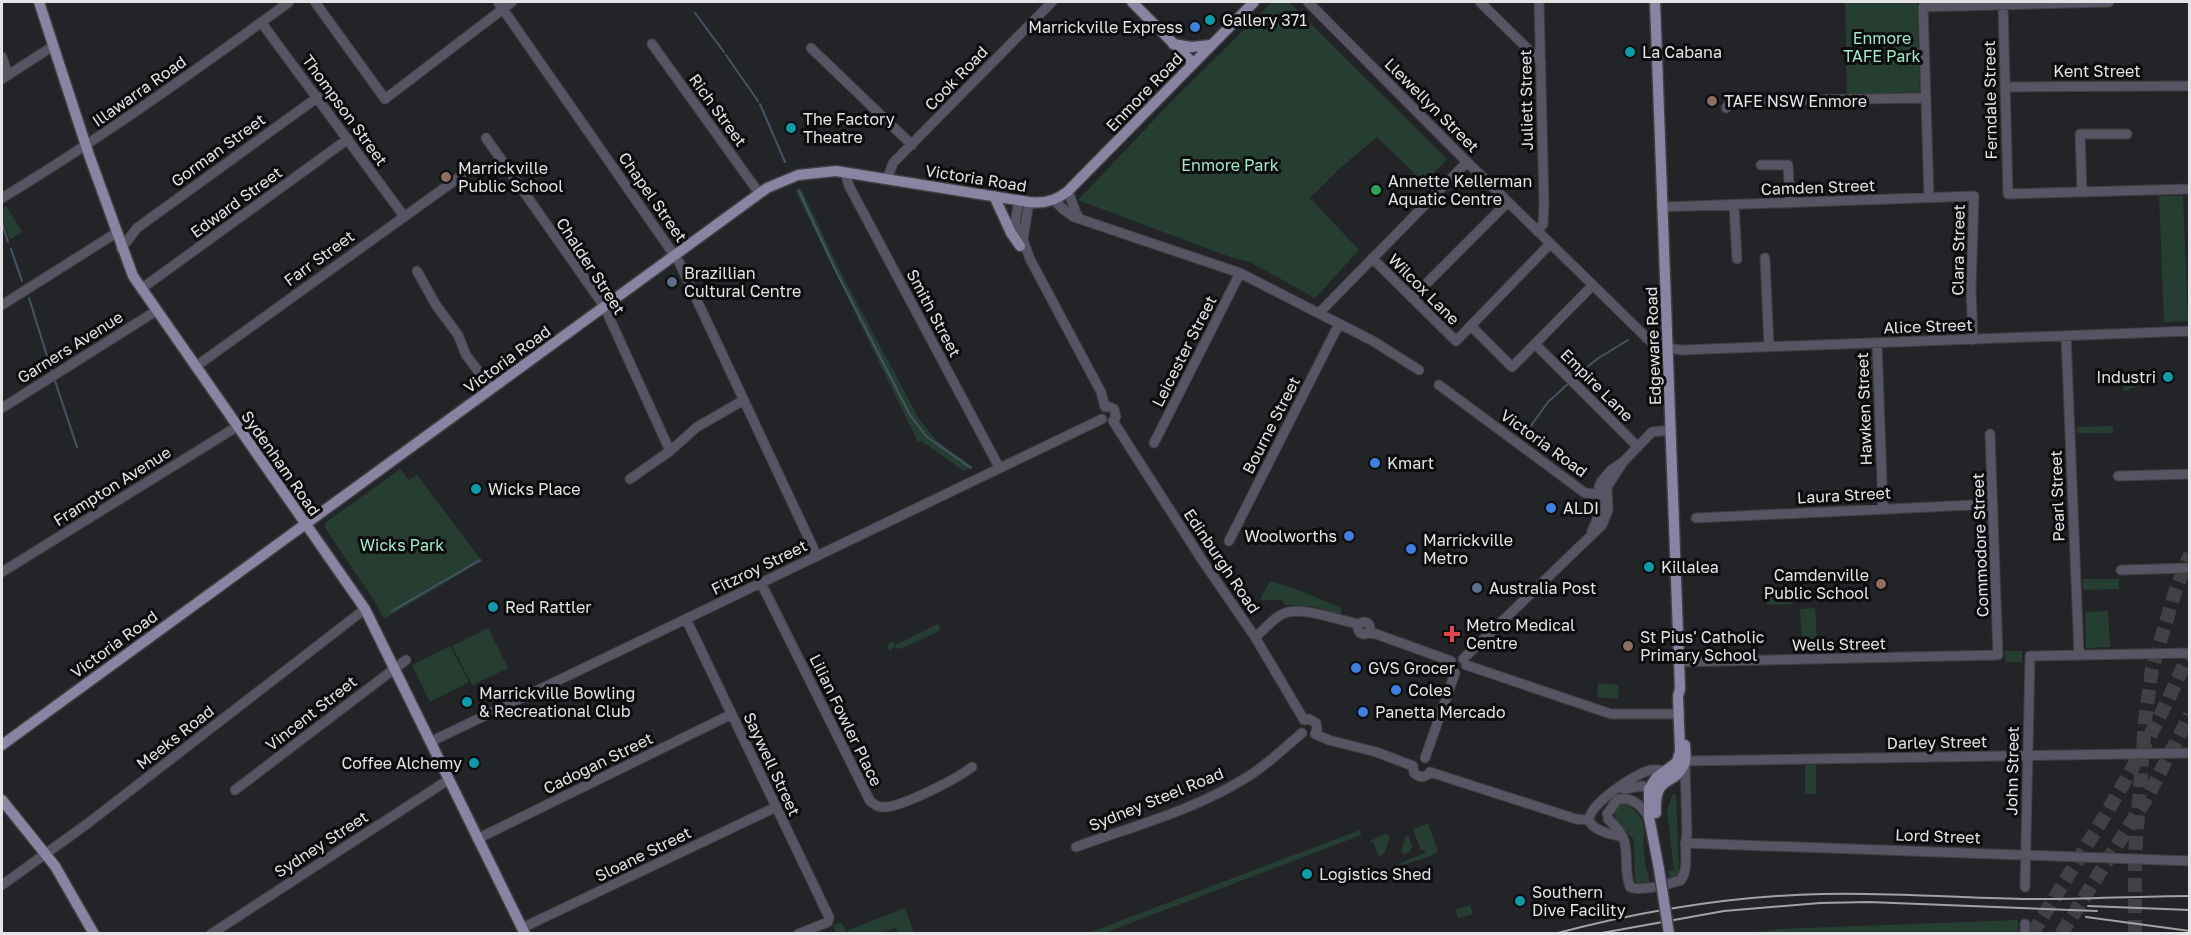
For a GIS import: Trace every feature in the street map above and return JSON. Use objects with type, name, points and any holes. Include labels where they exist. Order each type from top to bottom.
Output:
[{"type":"main road","points":[[1132,2],[1192,63]]},
{"type":"main road","name":"Enmore Road","points":[[1054,200],[1068,191],[1254,2]]},
{"type":"main road","name":"Edgeware Road","points":[[1654,2],[1680,688]]},
{"type":"main road","name":"Sydenham Road","points":[[42,3],[53,46],[86,146],[133,276],[365,609],[523,931]]},
{"type":"main road","points":[[1173,44],[1191,47],[1212,45]]},
{"type":"main road","name":"Victoria Road","points":[[2,745],[759,193],[778,182],[827,171],[845,172],[1024,201],[1044,203],[1054,200]]},
{"type":"main road","points":[[994,196],[1011,233],[1020,246]]},
{"type":"main road","points":[[1669,774],[1680,751],[1680,688]]},
{"type":"main road","points":[[1670,933],[1650,817],[1656,778],[1669,774],[1685,763],[1683,695],[1680,688]]},
{"type":"main road","points":[[1653,792],[1653,831]]},
{"type":"main road","points":[[2,800],[55,866],[94,933]]},
{"type":"street","name":"Illawarra Road","points":[[2,198],[86,146],[289,2]]},
{"type":"street","points":[[315,2],[385,99],[501,5],[512,2]]},
{"type":"street","name":"Cook Road","points":[[887,179],[893,163],[1052,2]]},
{"type":"street","name":"Llewellyn Street","points":[[1308,2],[1592,286],[1651,342],[1668,348]]},
{"type":"street","points":[[1480,2],[1541,62]]},
{"type":"street","name":"Juliett Street","points":[[1537,231],[1543,225],[1544,203],[1539,2]]},
{"type":"street","points":[[1929,197],[1923,7],[2109,2]]},
{"type":"street","name":"Chapel Street","points":[[501,5],[675,255],[817,556]]},
{"type":"street","name":"Ferndale Street","points":[[2003,5],[2008,195],[2082,192]]},
{"type":"street","name":"Thompson Street","points":[[261,22],[403,215]]},
{"type":"street","name":"Rich Street","points":[[652,45],[759,193]]},
{"type":"street","points":[[2,57],[5,77],[53,46]]},
{"type":"street","points":[[812,48],[912,145]]},
{"type":"street","name":"Kent Street","points":[[2005,87],[2190,86]]},
{"type":"street","name":"Gorman Street","points":[[122,249],[136,228],[318,97]]},
{"type":"street","points":[[1726,108],[1737,101],[1926,98]]},
{"type":"street","points":[[2127,134],[2080,134],[2082,192],[2190,189]]},
{"type":"street","name":"Chalder Street","points":[[486,138],[604,306],[670,451]]},
{"type":"street","name":"Edward Street","points":[[141,289],[348,139]]},
{"type":"street","points":[[1319,313],[1467,162]]},
{"type":"street","points":[[1761,165],[1788,165],[1790,203]]},
{"type":"street","name":"Smith Street","points":[[845,172],[849,186],[999,467]]},
{"type":"street","name":"Farr Street","points":[[195,366],[403,215],[461,176]]},
{"type":"street","points":[[1068,191],[1080,219]]},
{"type":"street","name":"Camden Street","points":[[1662,207],[1974,196]]},
{"type":"street","name":"Clara Street","points":[[1973,340],[1971,290],[1974,196]]},
{"type":"street","points":[[1054,200],[1064,210],[1080,219],[1240,273],[1373,341],[1419,370]]},
{"type":"street","points":[[1024,201],[1015,222],[1020,246],[1030,259]]},
{"type":"street","points":[[1024,201],[1023,240],[1030,259],[1101,392],[1105,407]]},
{"type":"street","points":[[1412,298],[1508,202]]},
{"type":"street","points":[[1734,205],[1737,260]]},
{"type":"street","points":[[2,305],[115,230],[127,231],[136,228]]},
{"type":"street","points":[[1550,244],[1471,326],[1512,367],[1592,286]]},
{"type":"street","name":"Wilcox Lane","points":[[1372,258],[1456,341],[1471,326]]},
{"type":"street","points":[[1765,258],[1769,347]]},
{"type":"street","points":[[417,270],[436,305],[458,335],[466,355],[491,388]]},
{"type":"street","name":"Leicester Street","points":[[1154,443],[1240,273]]},
{"type":"street","name":"Garners Avenue","points":[[2,408],[156,311]]},
{"type":"street","name":"Bourne Street","points":[[1229,541],[1339,324]]},
{"type":"street","name":"Alice Street","points":[[1668,348],[1681,350],[2190,332]]},
{"type":"street","name":"Pearl Street","points":[[2066,336],[2079,654]]},
{"type":"street","name":"Hawken Street","points":[[1877,343],[1883,509]]},
{"type":"street","name":"Empire Lane","points":[[1535,344],[1638,447]]},
{"type":"street","name":"Victoria Road","points":[[1439,385],[1586,493],[1603,495]]},
{"type":"street","points":[[630,479],[670,451],[697,427],[744,399]]},
{"type":"street","points":[[1105,407],[1110,407],[1116,412],[1113,421],[1108,422],[1102,419],[1101,412],[1105,407]]},
{"type":"street","name":"Fitzroy Street","points":[[430,742],[1102,419]]},
{"type":"street","name":"Edinburgh Road","points":[[1113,421],[1203,562],[1255,637],[1304,720]]},
{"type":"street","name":"Frampton Avenue","points":[[2,572],[238,426]]},
{"type":"street","points":[[1455,673],[1463,672],[1464,662],[1590,534],[1602,525],[1606,518],[1603,495],[1623,462],[1654,431],[1670,430]]},
{"type":"street","name":"Commodore Street","points":[[1990,434],[1998,655]]},
{"type":"street","points":[[2118,476],[2190,474]]},
{"type":"street","name":"Laura Street","points":[[1696,518],[1993,504]]},
{"type":"street","points":[[2121,570],[2190,568]]},
{"type":"street","name":"Lilian Fowler Place","points":[[761,583],[870,801],[885,808],[932,790],[959,777],[972,767]]},
{"type":"street","name":"Meeks Road","points":[[2,885],[87,824],[365,609]]},
{"type":"street","points":[[1255,637],[1278,617],[1293,611],[1314,613],[1338,620],[1342,625],[1376,634],[1451,661]]},
{"type":"street","name":"Saywell Street","points":[[686,619],[829,917],[828,922],[798,933]]},
{"type":"street","points":[[2079,654],[2190,652]]},
{"type":"street","name":"John Street","points":[[2025,887],[2030,656],[2079,654]]},
{"type":"street","name":"Wells Street","points":[[1679,662],[1998,655]]},
{"type":"street","points":[[1451,661],[1457,657],[1464,662],[1611,714],[1679,714]]},
{"type":"street","name":"Vincent Street","points":[[235,790],[406,660]]},
{"type":"street","points":[[1451,661],[1451,670],[1455,673]]},
{"type":"street","points":[[1425,758],[1455,673]]},
{"type":"street","name":"Cadogan Street","points":[[477,839],[732,714]]},
{"type":"street","points":[[1315,734],[1316,723],[1309,719],[1304,720],[1300,728],[1307,736],[1315,734],[1376,752],[1413,766]]},
{"type":"street","name":"Sydney Steel Road","points":[[1076,847],[1189,806],[1227,788],[1246,778],[1302,733]]},
{"type":"street","name":"Darley Street","points":[[1685,763],[2190,753]]},
{"type":"street","points":[[1425,758],[1431,764],[1430,772],[1425,777],[1419,777],[1414,773],[1413,766],[1416,760],[1425,758]]},
{"type":"street","points":[[1685,763],[1687,834],[1685,842]]},
{"type":"street","points":[[1594,810],[1601,810],[1623,837],[1627,850],[1628,884],[1632,889],[1670,883],[1682,878],[1686,868],[1680,787],[1669,774],[1648,771],[1603,798],[1590,813],[1589,820],[1592,827],[1623,837]]},
{"type":"street","points":[[1430,772],[1576,819],[1589,820]]},
{"type":"street","name":"Sydney Street","points":[[211,933],[448,780]]},
{"type":"street","points":[[1613,792],[1639,786],[1653,792]]},
{"type":"street","points":[[1598,829],[1606,825],[1607,816],[1617,800],[1625,798],[1637,802],[1650,817]]},
{"type":"street","name":"Sloane Street","points":[[523,931],[776,807]]},
{"type":"street","name":"Lord Street","points":[[1685,842],[2190,861]]},
{"type":"green space","name":"Enmore Park","points":[[1272,2],[1289,2],[1447,159],[1424,183],[1377,137],[1340,168],[1310,198],[1359,250],[1315,298],[1250,262],[1233,258],[1078,200],[1171,102]]},
{"type":"green space","name":"Enmore TAFE Park","points":[[1845,2],[1917,2],[1920,93],[1847,94]]},
{"type":"green space","points":[[801,188],[838,267],[919,419],[937,441],[973,467],[964,471],[921,441],[918,442],[795,190]]},
{"type":"green space","points":[[2159,196],[2183,196],[2188,321],[2164,322]]},
{"type":"green space","points":[[6,206],[22,232],[10,240],[2,218],[2,209]]},
{"type":"green space","points":[[1856,356],[1872,356],[1873,391],[1857,392]]},
{"type":"green space","points":[[2140,372],[2143,384],[2126,391],[2123,390],[2125,374]]},
{"type":"green space","points":[[2113,426],[2113,433],[2077,433],[2077,427]]},
{"type":"green space","name":"Wicks Park","points":[[400,469],[409,480],[417,475],[482,561],[384,619],[374,600],[325,528],[325,523]]},
{"type":"green space","points":[[2083,579],[2119,579],[2119,589],[2083,590]]},
{"type":"green space","points":[[1270,581],[1299,590],[1341,608],[1341,615],[1316,607],[1285,605],[1282,600],[1260,600]]},
{"type":"green space","points":[[1791,590],[1792,604],[1767,605],[1766,592]]},
{"type":"green space","points":[[1815,608],[1817,639],[1802,640],[1800,609]]},
{"type":"green space","points":[[2108,611],[2110,647],[2086,648],[2085,612]]},
{"type":"green space","points":[[938,624],[941,630],[901,649],[893,647],[891,651],[888,648],[887,645],[893,641],[895,645]]},
{"type":"green space","points":[[488,628],[508,668],[472,685],[452,646]]},
{"type":"green space","points":[[450,646],[469,682],[430,702],[412,665]]},
{"type":"green space","points":[[2005,651],[2022,651],[2022,662],[2005,662]]},
{"type":"green space","points":[[1598,683],[1619,685],[1618,699],[1597,697]]},
{"type":"green space","points":[[1805,765],[1816,765],[1816,794],[1805,794]]},
{"type":"green space","points":[[1673,794],[1676,794],[1679,872],[1677,877],[1670,880],[1668,871],[1674,870],[1667,810]]},
{"type":"green space","points":[[1622,802],[1634,805],[1632,808],[1638,813],[1643,824],[1644,854],[1650,883],[1640,885],[1635,881],[1634,840],[1618,821],[1614,811],[1616,806]]},
{"type":"green space","points":[[1428,824],[1438,851],[1431,856],[1377,873],[1425,853],[1424,849],[1421,850],[1413,829]]},
{"type":"green space","points":[[1360,830],[1361,835],[1105,933],[1088,933]]},
{"type":"green space","points":[[1385,834],[1390,837],[1384,854],[1379,857],[1373,842],[1368,842]]},
{"type":"green space","points":[[1408,836],[1412,846],[1410,852],[1404,854],[1401,851],[1405,837]]},
{"type":"green space","points":[[1470,905],[1473,914],[1458,918],[1455,910]]},
{"type":"green space","points":[[905,908],[914,933],[898,933],[896,928],[871,933],[846,931]]},
{"type":"green space","points":[[2018,920],[2018,934],[1751,933],[1779,929]]},
{"type":"green space","points":[[842,923],[846,931],[836,933],[833,925]]},
{"type":"waterway","points":[[695,13],[724,52]]},
{"type":"waterway","points":[[726,55],[758,101]]},
{"type":"waterway","points":[[760,104],[785,162]]},
{"type":"waterway","points":[[799,191],[835,269],[910,415],[927,437],[971,468]]},
{"type":"waterway","points":[[2,222],[8,242]]},
{"type":"waterway","points":[[11,249],[22,281]]},
{"type":"waterway","points":[[29,298],[52,372]]},
{"type":"waterway","points":[[1575,377],[1597,359],[1628,340]]},
{"type":"waterway","points":[[54,378],[77,447]]},
{"type":"waterway","points":[[1525,434],[1548,402],[1569,383]]},
{"type":"waterway","points":[[392,611],[480,560]]},
{"type":"tunnel","points":[[2135,934],[2135,854],[2145,721],[2152,669],[2175,592],[2190,554]]},
{"type":"tunnel","points":[[2032,934],[2137,760],[2190,651]]},
{"type":"tunnel","points":[[2061,934],[2146,799],[2190,715]]},
{"type":"railway","points":[[1554,934],[1620,918],[1687,906],[1789,895],[1872,894],[2043,899],[2190,896]]},
{"type":"railway","points":[[1596,934],[1724,911],[1820,903],[1869,902],[2097,911]]},
{"type":"railway","points":[[2088,906],[2190,910]]},
{"type":"railway","points":[[2086,917],[2190,931]]},
{"type":"place","name":"Gallery 371","points":[[1210,20]]},
{"type":"place","name":"Marrickville Express","points":[[1195,27]]},
{"type":"place","name":"La Cabana","points":[[1630,52]]},
{"type":"place","name":"TAFE NSW Enmore","points":[[1712,101]]},
{"type":"place","name":"The Factory Theatre","points":[[791,128]]},
{"type":"place","name":"Marrickville Public School","points":[[446,177]]},
{"type":"place","name":"Annette Kellerman Aquatic Centre","points":[[1376,190]]},
{"type":"place","name":"Brazillian Cultural Centre","points":[[672,282]]},
{"type":"place","name":"Industri","points":[[2168,377]]},
{"type":"place","name":"Kmart","points":[[1375,463]]},
{"type":"place","name":"Wicks Place","points":[[476,489]]},
{"type":"place","name":"ALDI","points":[[1551,508]]},
{"type":"place","name":"Woolworths","points":[[1349,536]]},
{"type":"place","name":"Marrickville Metro","points":[[1411,549]]},
{"type":"place","name":"Killalea","points":[[1649,567]]},
{"type":"place","name":"Camdenville Public School","points":[[1881,584]]},
{"type":"place","name":"Australia Post","points":[[1477,588]]},
{"type":"place","name":"Red Rattler","points":[[493,607]]},
{"type":"place","name":"Metro Medical Centre","points":[[1452,634]]},
{"type":"place","name":"St Pius' Catholic Primary School","points":[[1628,646]]},
{"type":"place","name":"GVS Grocer","points":[[1356,668]]},
{"type":"place","name":"Coles","points":[[1396,690]]},
{"type":"place","name":"Marrickville Bowling & Recreational Club","points":[[467,702]]},
{"type":"place","name":"Panetta Mercado","points":[[1363,712]]},
{"type":"place","name":"Coffee Alchemy","points":[[474,763]]},
{"type":"place","name":"Logistics Shed","points":[[1307,874]]},
{"type":"place","name":"Southern Dive Facility","points":[[1520,901]]}]
